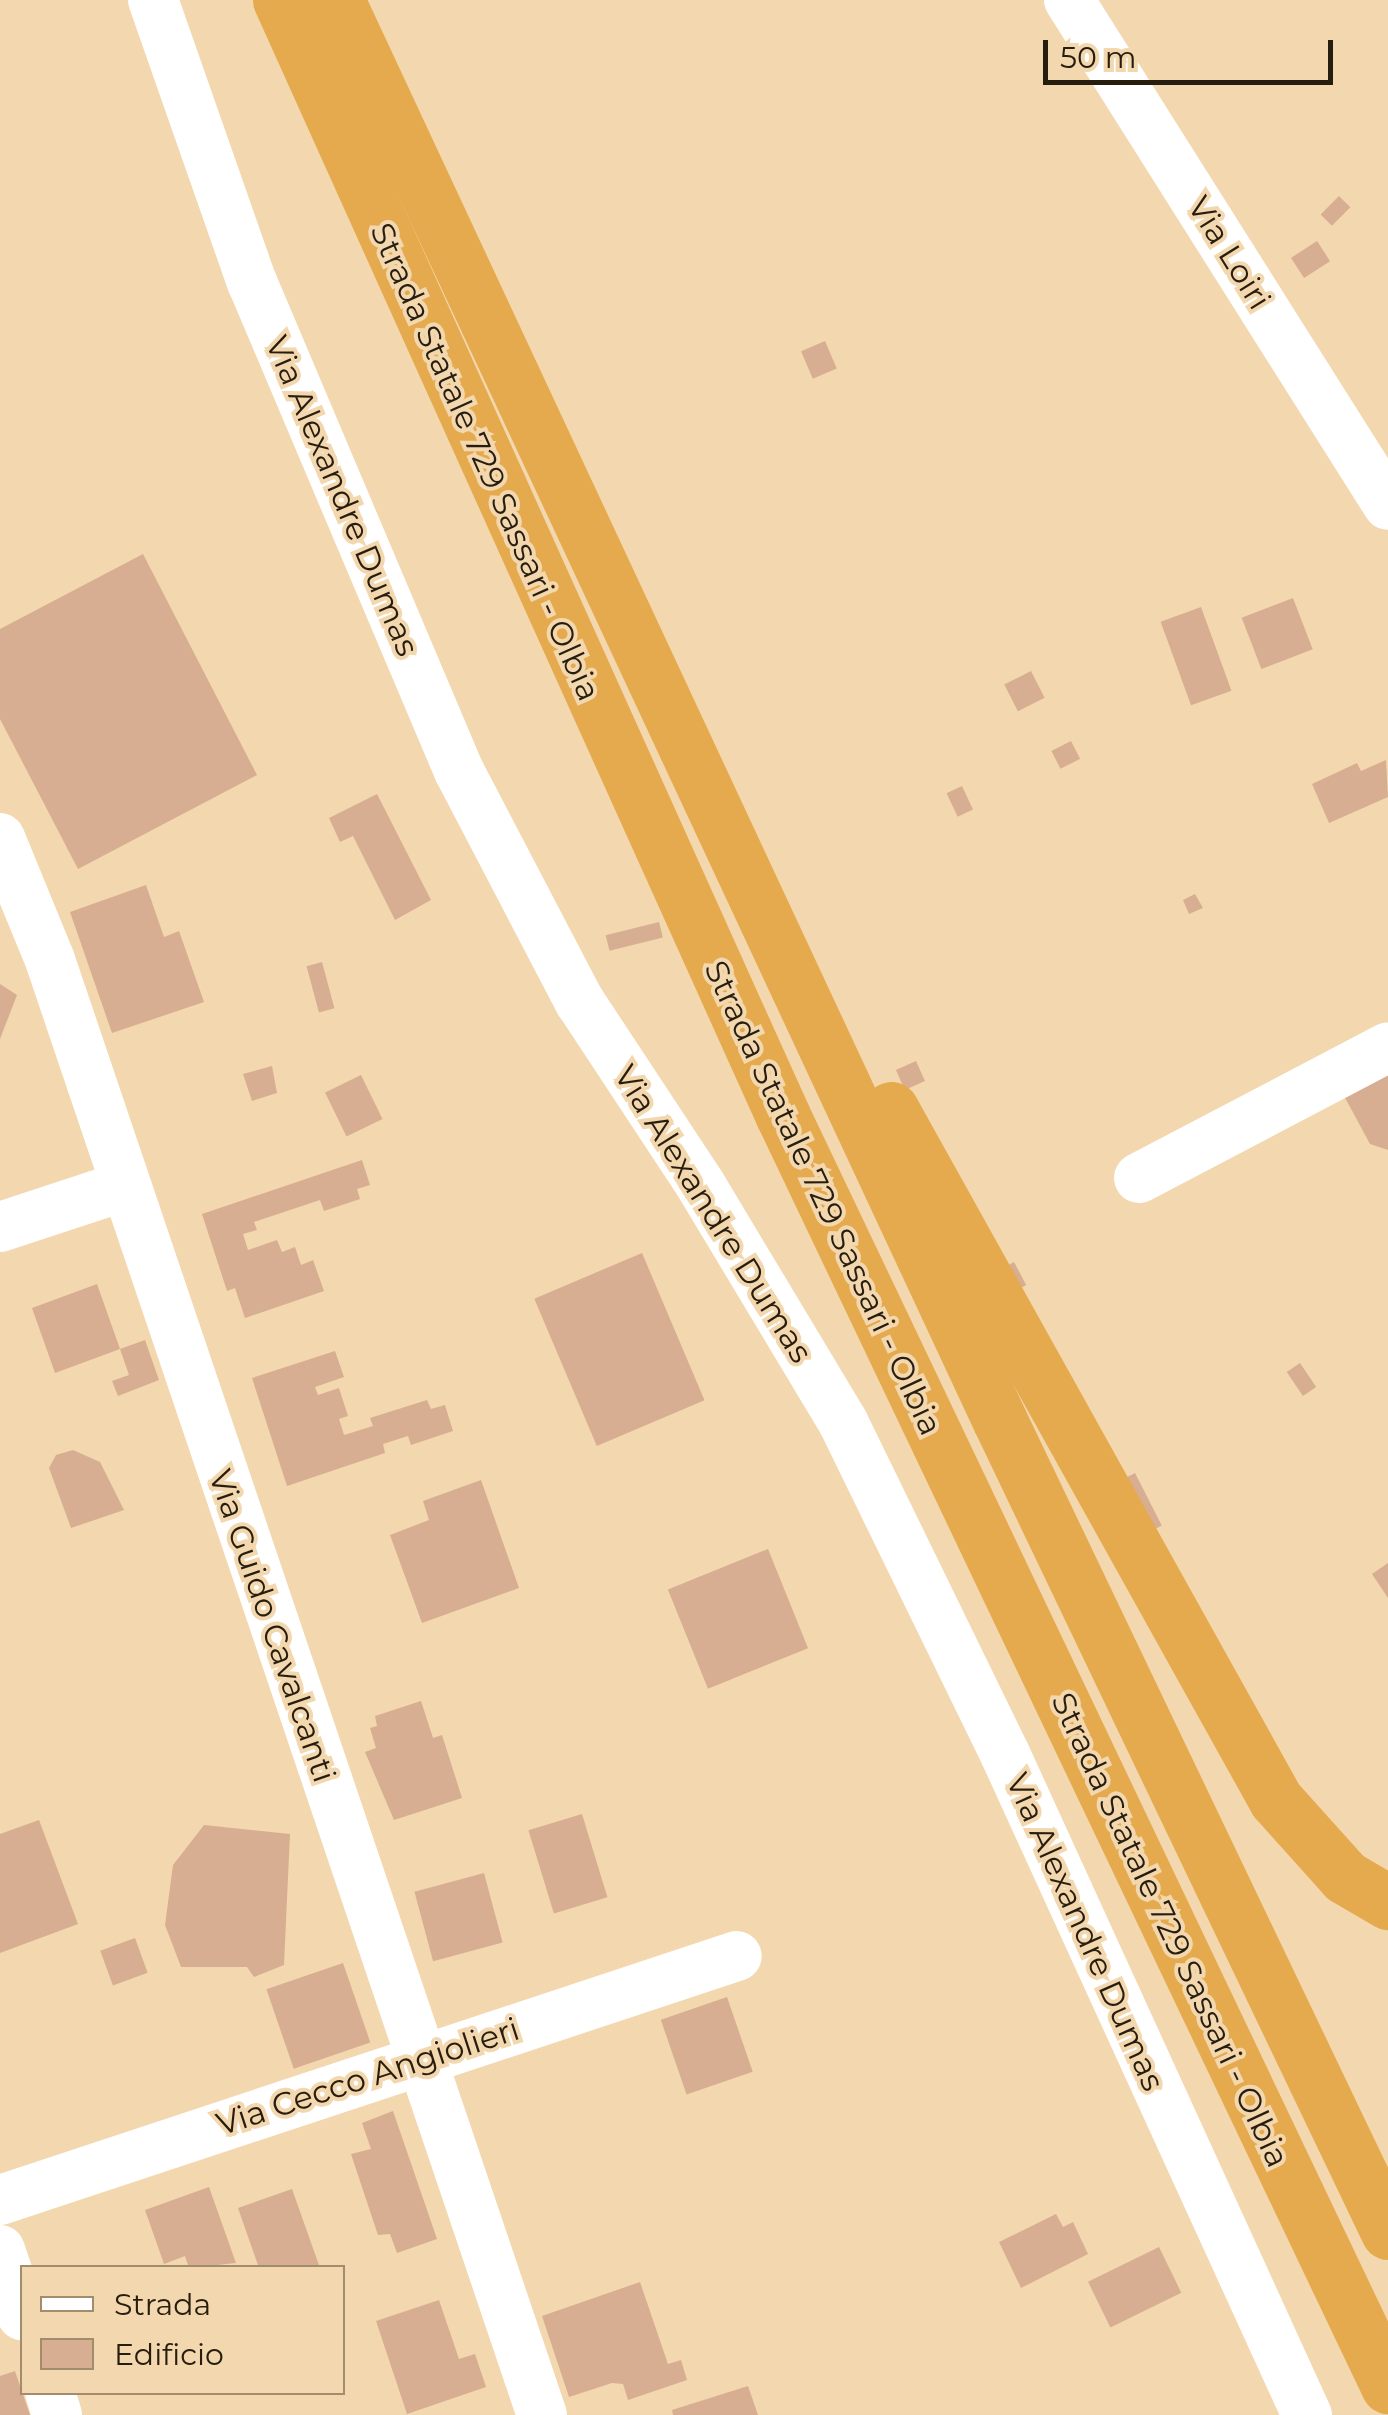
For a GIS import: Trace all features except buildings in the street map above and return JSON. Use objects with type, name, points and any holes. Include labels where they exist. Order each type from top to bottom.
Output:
[{"type":"highway","name":"Strada Statale 729 Sassari - Olbia","points":[[280,0],[774,1098],[1388,2386]]},
{"type":"highway","name":"Strada Statale 729 Sassari - Olbia","points":[[336,0],[383,111],[704,781],[1000,1421],[1388,2232]]},
{"type":"highway","points":[[704,781],[1276,1800],[1345,1877],[1388,1902]]},
{"type":"street","name":"Via Alexandre Dumas","points":[[152,0],[252,282],[459,771],[580,1002],[700,1184],[860,1456],[1006,1754],[1307,2415]]},
{"type":"street","name":"Via Loiri","points":[[1070,0],[1388,505]]},
{"type":"street","name":"Via Guido Cavalcanti","points":[[0,838],[50,960],[122,1187],[542,2415]]},
{"type":"street","points":[[1139,1178],[1388,1047]]},
{"type":"street","points":[[0,1227],[122,1187]]},
{"type":"street","name":"Via Cecco Angiolieri","points":[[0,2200],[736,1956]]},
{"type":"street","points":[[0,2250],[20,2309]]}]
